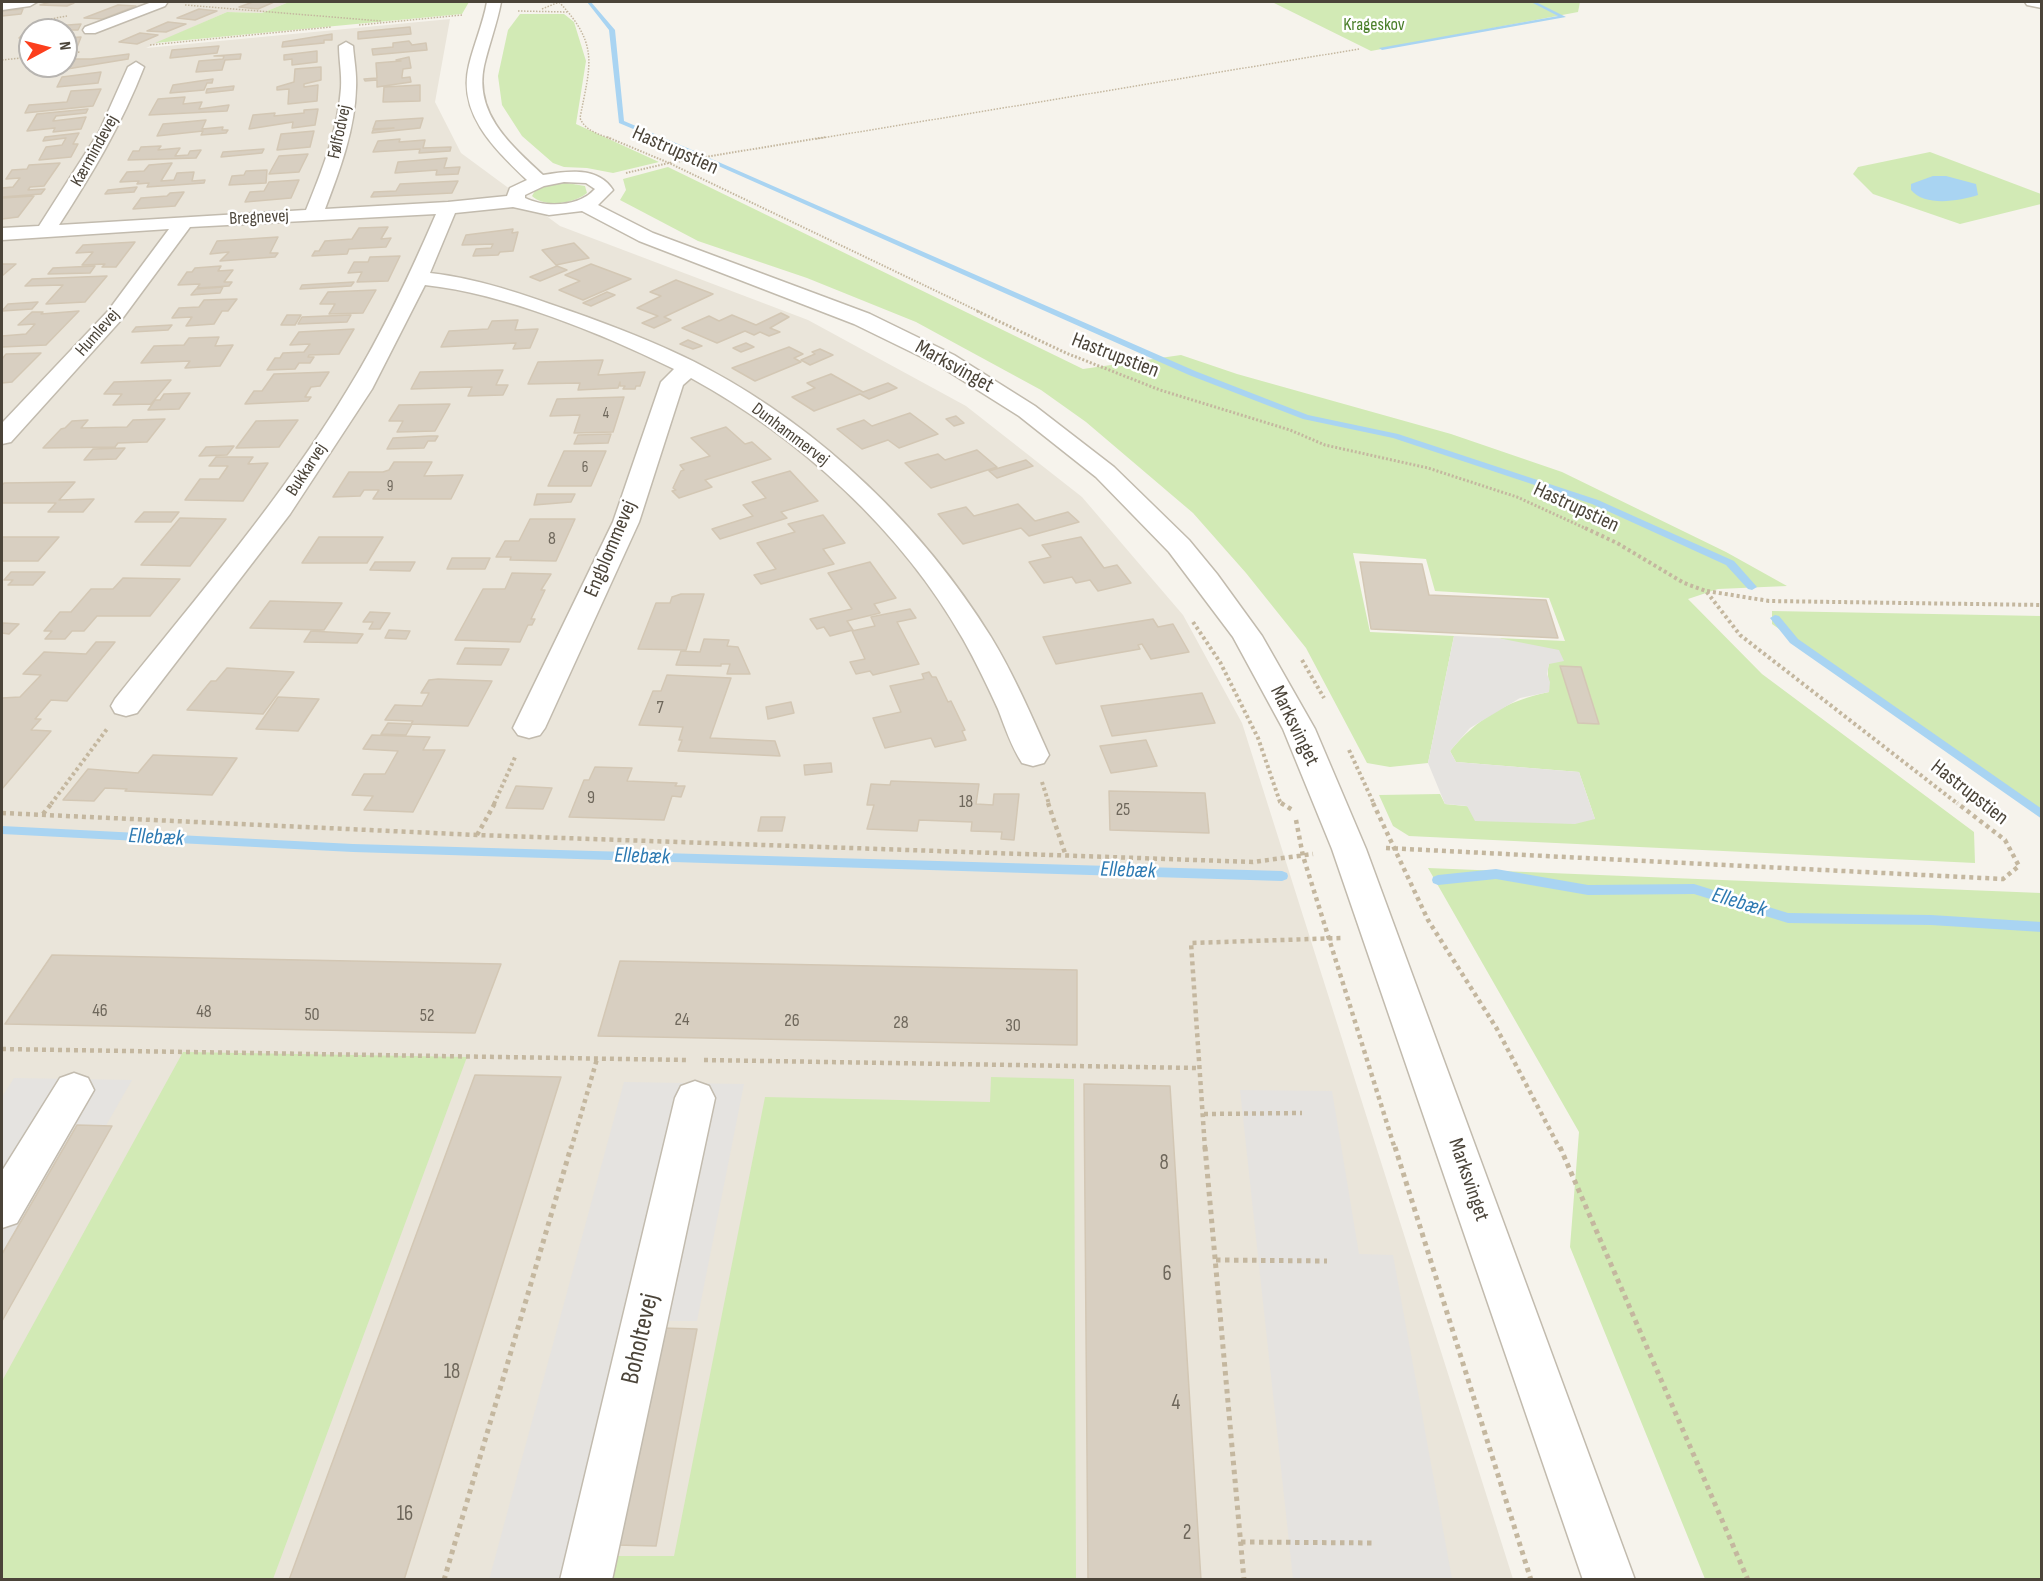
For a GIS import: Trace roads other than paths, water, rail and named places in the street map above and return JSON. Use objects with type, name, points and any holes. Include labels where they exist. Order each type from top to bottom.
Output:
[{"type":"street","points":[[2,6],[30,2]]},
{"type":"street","points":[[139,2],[179,5]]},
{"type":"street","points":[[2032,2],[2042,4]]},
{"type":"street","points":[[90,30],[160,3]]},
{"type":"street","points":[[493,7],[474,74],[475,98],[481,118],[498,141],[539,181]]},
{"type":"street","name":"Følfodvej","points":[[314,214],[335,156],[348,92],[346,46]]},
{"type":"street","name":"Kærmindevej","points":[[45,231],[79,183],[118,108],[135,67]]},
{"type":"street","points":[[577,177],[597,182],[602,185],[603,190],[600,195],[583,204],[542,209],[531,208],[516,201],[514,196],[521,188],[539,181],[577,177]]},
{"type":"street","name":"Bregnevej","points":[[2,234],[314,214],[448,208],[516,201]]},
{"type":"street","name":"Marksvinget","points":[[583,204],[646,237],[862,319],[946,360],[1027,411],[1105,471],[1179,546],[1247,636],[1299,729],[1349,849],[1609,1580]]},
{"type":"street","name":"Bukkarvej","points":[[126,705],[277,514],[360,389],[418,278],[448,208]]},
{"type":"street","name":"Humlevej","points":[[2,437],[115,315],[184,222]]},
{"type":"street","name":"Dunhammervej","points":[[418,278],[436,279],[499,294],[604,331],[687,369],[738,396],[781,426],[846,478],[876,508],[919,558],[959,612],[999,679],[1033,755]]},
{"type":"street","name":"Engblommevej","points":[[529,728],[626,522],[672,382],[687,369]]},
{"type":"street","points":[[2,1209],[74,1090]]},
{"type":"street","name":"Boholtevej","points":[[586,1580],[695,1098]]},
{"type":"water","points":[[1933,176],[1946,176],[1976,184],[1978,195],[1952,201],[1933,201],[1911,190],[1911,184]]},
{"type":"waterway","points":[[589,2],[612,30],[621,122],[697,154]]},
{"type":"waterway","points":[[1382,48],[1563,17],[1533,2]]},
{"type":"waterway","points":[[707,159],[1192,373],[1306,417],[1395,436],[1595,502],[1730,563],[1752,587]]},
{"type":"waterway","points":[[1775,618],[1794,641],[2042,815]]},
{"type":"waterway","name":"Ellebæk","points":[[2,830],[353,848],[1282,876]]},
{"type":"waterway","name":"Ellebæk","points":[[1438,880],[1496,874],[1588,890],[1694,889],[1788,918],[1931,920],[2042,927]]},
{"type":"park label","name":"Krageskov","points":[[1374,25]]}]
